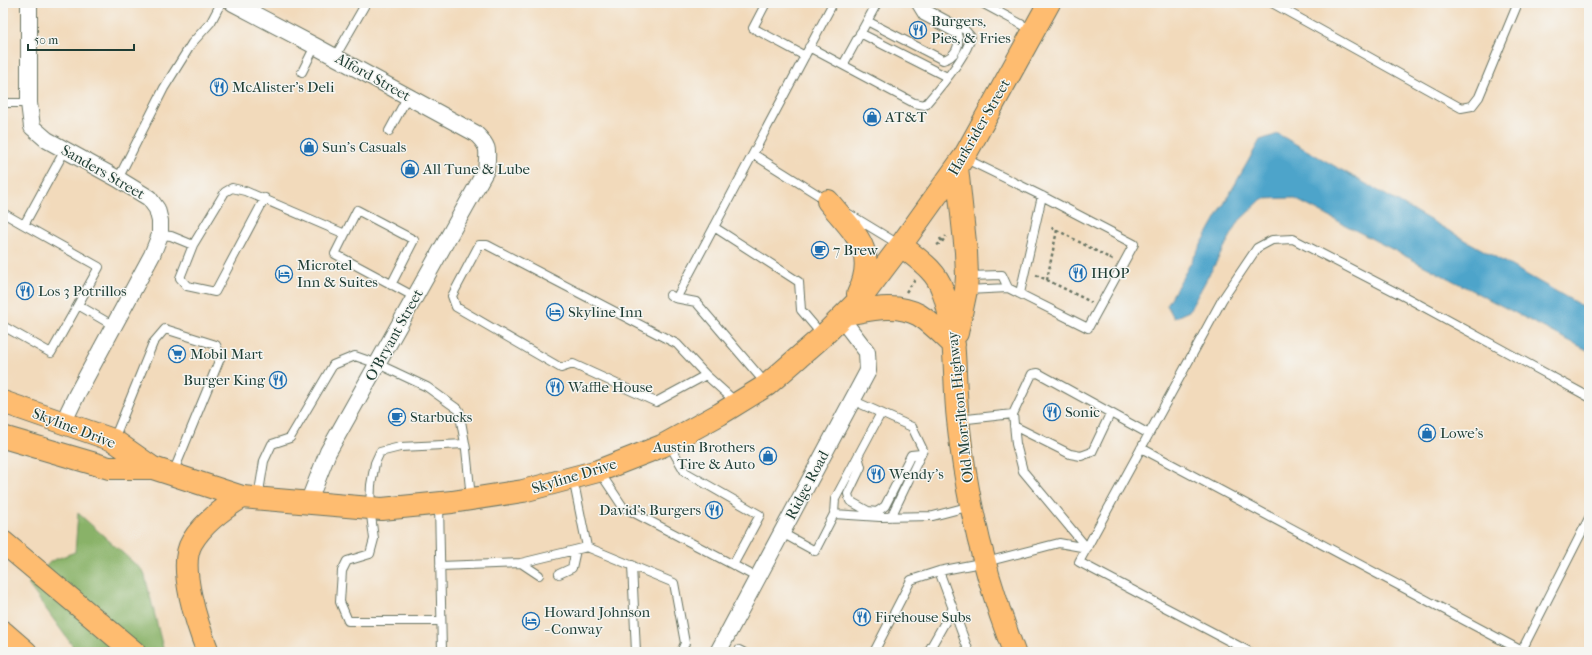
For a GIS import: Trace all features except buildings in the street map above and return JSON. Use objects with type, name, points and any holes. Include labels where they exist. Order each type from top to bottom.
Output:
[{"type":"main road","name":"Harkrider Street","points":[[901,245],[960,162],[1049,3]]},
{"type":"main road","points":[[843,316],[884,308],[901,308],[918,315],[954,346],[966,283],[966,252],[960,162]]},
{"type":"main road","points":[[828,201],[860,240],[866,259],[866,272],[862,284],[854,301],[843,316]]},
{"type":"main road","name":"Skyline Drive","points":[[3,437],[109,468],[163,471],[250,497],[382,509],[471,499],[523,491],[598,470],[668,443],[767,385],[823,336],[861,298],[901,245]]},
{"type":"main road","name":"Old Morrilton Highway","points":[[901,245],[932,271],[942,287],[949,310],[954,346],[958,420],[964,470],[999,614],[1014,652]]},
{"type":"main road","name":"Skyline Drive","points":[[3,402],[113,440],[163,471]]},
{"type":"main road","points":[[208,652],[190,595],[186,567],[188,551],[192,542],[202,529],[230,505],[250,497]]},
{"type":"main road","points":[[3,542],[134,652]]},
{"type":"main road","points":[[3,632],[26,652]]},
{"type":"street","name":"Sanders Street","points":[[29,3],[29,103],[32,127],[47,140],[149,198],[157,209],[160,221],[160,235],[146,268],[77,394],[63,423]]},
{"type":"street","name":"Alford Street","points":[[233,3],[254,8],[315,46],[475,133],[486,143],[488,153],[486,170]]},
{"type":"street","name":"O'Bryant Street","points":[[308,502],[328,452],[486,170]]},
{"type":"street","name":"Ridge Road","points":[[718,652],[868,370],[867,352],[843,316]]},
{"type":"lane","points":[[118,179],[164,88],[192,43],[211,22],[221,3]]},
{"type":"lane","points":[[335,57],[366,3]]},
{"type":"lane","points":[[766,3],[753,28],[805,56]]},
{"type":"lane","points":[[767,385],[696,302],[672,296],[677,297],[833,3]]},
{"type":"lane","points":[[843,65],[877,3]]},
{"type":"lane","points":[[810,47],[914,103],[925,105],[947,77],[969,44],[972,36],[965,30],[915,3]]},
{"type":"lane","points":[[867,21],[943,60],[950,59],[956,52],[959,42],[957,34],[923,16],[915,3]]},
{"type":"lane","points":[[982,3],[1034,31]]},
{"type":"lane","points":[[1272,3],[1461,108],[1472,106],[1479,97],[1518,3]]},
{"type":"lane","points":[[860,33],[947,77]]},
{"type":"lane","points":[[302,72],[315,46]]},
{"type":"lane","points":[[389,131],[408,96]]},
{"type":"lane","points":[[3,101],[29,103]]},
{"type":"lane","points":[[24,225],[65,150]]},
{"type":"lane","points":[[753,154],[901,245]]},
{"type":"lane","points":[[960,162],[1042,196],[1134,244],[1088,328],[1008,288],[966,283]]},
{"type":"lane","points":[[264,198],[215,292],[187,286],[180,278],[193,245],[225,192],[232,188],[264,198],[345,234]]},
{"type":"lane","points":[[1020,293],[1042,196]]},
{"type":"lane","points":[[391,285],[414,240],[357,210],[335,254],[391,285],[415,298]]},
{"type":"lane","points":[[3,214],[99,267],[51,353],[3,326]]},
{"type":"lane","points":[[714,227],[799,282],[801,310],[823,336]]},
{"type":"lane","points":[[160,235],[171,236],[193,245]]},
{"type":"lane","points":[[1250,652],[1079,562],[1222,300],[1257,248],[1272,240],[1293,239],[1411,300],[1589,397]]},
{"type":"lane","points":[[706,375],[656,402],[573,364],[561,368],[456,307],[452,296],[478,245],[487,244],[677,344],[706,375],[738,403]]},
{"type":"lane","points":[[966,283],[1002,275],[1008,288]]},
{"type":"lane","points":[[78,305],[114,326]]},
{"type":"lane","points":[[113,440],[153,342],[165,329],[216,345],[221,356],[163,471]]},
{"type":"lane","points":[[250,497],[272,444],[290,438],[333,365],[355,356],[378,364],[427,387],[459,410],[465,444],[471,499]]},
{"type":"lane","points":[[1087,548],[1023,471],[1016,444],[1013,414],[1032,374],[1038,373],[1110,414],[1149,434]]},
{"type":"lane","points":[[852,400],[912,427],[923,450],[890,517]]},
{"type":"lane","points":[[782,533],[815,551],[834,514],[835,500],[881,413]]},
{"type":"lane","points":[[958,420],[1013,414]]},
{"type":"lane","points":[[1014,426],[1070,454],[1081,456],[1092,452],[1110,414]]},
{"type":"lane","points":[[668,443],[686,472],[760,515],[733,565]]},
{"type":"lane","points":[[441,620],[348,620],[340,602],[342,571],[347,561],[370,554],[374,539],[370,507],[375,463],[380,452],[400,447],[465,444]]},
{"type":"lane","points":[[1141,448],[1522,652],[1589,518]]},
{"type":"lane","points":[[858,456],[861,467],[848,494],[850,501],[868,511],[877,512],[885,506],[911,455],[921,454]]},
{"type":"lane","points":[[598,470],[623,507],[758,578]]},
{"type":"lane","points":[[573,478],[587,547]]},
{"type":"lane","points":[[439,503],[442,652]]},
{"type":"lane","points":[[834,514],[890,517],[933,516],[972,506]]},
{"type":"lane","points":[[874,652],[911,580],[939,571],[986,562],[1059,543],[1087,548]]},
{"type":"lane","points":[[440,566],[521,563],[587,547],[674,583],[685,643],[681,652]]},
{"type":"lane","points":[[560,574],[572,568],[576,550]]},
{"type":"lane","points":[[521,563],[539,575]]},
{"type":"lane","points":[[632,566],[636,652]]},
{"type":"lane","points":[[939,571],[969,652]]},
{"type":"lane","points":[[928,652],[953,608]]},
{"type":"lane","points":[[738,652],[740,650],[743,652]]},
{"type":"path","points":[[1050,227],[1123,265]]},
{"type":"path","points":[[1047,280],[1057,230]]},
{"type":"path","points":[[937,245],[942,242],[940,238]]},
{"type":"path","points":[[1036,275],[1100,306]]},
{"type":"path","points":[[904,294],[914,280]]},
{"type":"green space","points":[[78,513],[144,572],[164,652],[77,652],[28,584],[51,561],[75,552]]},
{"type":"water","points":[[1278,134],[1589,310],[1589,351],[1293,198],[1262,199],[1239,221],[1189,311],[1174,318],[1167,305],[1260,140]]},
{"type":"place","name":"Burgers, Pies, & Fries","points":[[918,30]]},
{"type":"place","name":"McAlister's Deli","points":[[219,87]]},
{"type":"place","name":"AT&T","points":[[872,117]]},
{"type":"place","name":"Sun's Casuals","points":[[309,147]]},
{"type":"place","name":"All Tune & Lube","points":[[410,169]]},
{"type":"place","name":"7 Brew","points":[[820,250]]},
{"type":"place","name":"IHOP","points":[[1078,273]]},
{"type":"place","name":"Microtel Inn & Suites","points":[[284,274]]},
{"type":"place","name":"Los 3 Potrillos","points":[[25,291]]},
{"type":"place","name":"Skyline Inn","points":[[555,312]]},
{"type":"place","name":"Mobil Mart","points":[[177,354]]},
{"type":"place","name":"Burger King","points":[[278,380]]},
{"type":"place","name":"Waffle House","points":[[555,387]]},
{"type":"place","name":"Sonic","points":[[1052,412]]},
{"type":"place","name":"Starbucks","points":[[397,417]]},
{"type":"place","name":"Lowe's","points":[[1427,433]]},
{"type":"place","name":"Austin Brothers Tire & Auto","points":[[768,456]]},
{"type":"place","name":"Wendy's","points":[[876,474]]},
{"type":"place","name":"David's Burgers","points":[[714,510]]},
{"type":"place","name":"Firehouse Subs","points":[[862,617]]},
{"type":"place","name":"Howard Johnson - Conway","points":[[531,621]]}]
